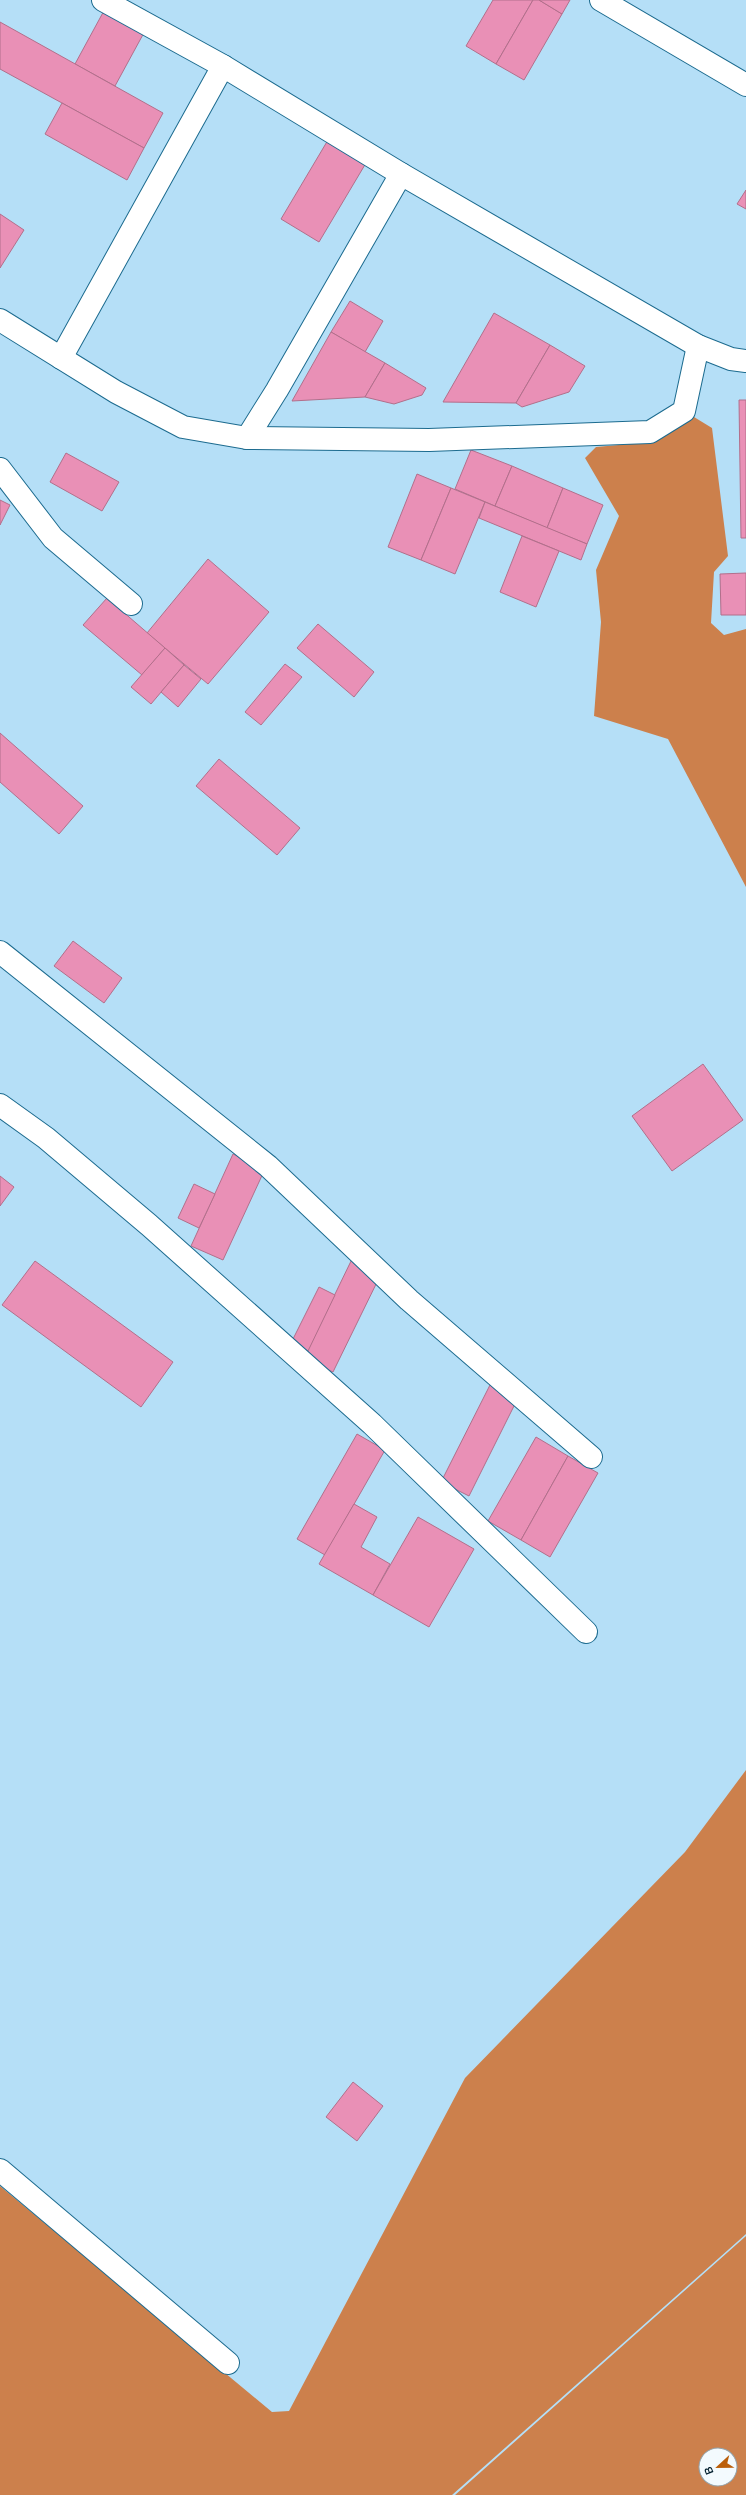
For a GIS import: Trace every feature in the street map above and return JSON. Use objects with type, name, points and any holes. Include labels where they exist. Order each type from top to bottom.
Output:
[{"type":"street","points":[[103,0],[223,66],[401,174],[698,346],[731,359],[746,361]]},
{"type":"street","points":[[601,0],[746,85]]},
{"type":"street","points":[[61,358],[223,66]]},
{"type":"street","points":[[247,438],[277,390],[401,174]]},
{"type":"street","points":[[0,320],[116,392],[182,427],[247,438],[429,440],[650,432],[684,411],[698,346]]},
{"type":"street","points":[[0,469],[53,538],[131,604]]},
{"type":"street","points":[[0,952],[268,1166],[409,1300],[591,1456]]},
{"type":"street","points":[[0,1105],[46,1138],[149,1225],[372,1424],[586,1632]]},
{"type":"street","points":[[0,2170],[228,2363]]},
{"type":"shaded area","points":[[694,417],[712,428],[728,556],[714,572],[711,623],[724,635],[746,629],[746,887],[668,739],[594,716],[601,622],[596,570],[619,516],[585,458],[596,447],[652,442]]},
{"type":"shaded area","points":[[746,1770],[746,2234],[452,2495],[0,2495],[0,2186],[272,2412],[289,2411],[465,2078],[685,1852]]},
{"type":"shaded area","points":[[746,2236],[746,2495],[455,2495]]},
{"type":"building","points":[[493,0],[533,0],[496,64],[466,46]]},
{"type":"building","points":[[533,0],[539,0],[562,14],[524,80],[496,64]]},
{"type":"building","points":[[539,0],[570,0],[562,14]]},
{"type":"building","points":[[106,7],[146,29],[115,86],[75,64]]},
{"type":"building","points":[[0,22],[163,113],[144,148],[0,69]]},
{"type":"building","points":[[62,103],[144,148],[127,180],[45,134]]},
{"type":"building","points":[[328,140],[366,163],[319,242],[281,219]]},
{"type":"building","points":[[746,190],[746,209],[737,204]]},
{"type":"building","points":[[0,214],[24,230],[0,268]]},
{"type":"building","points":[[350,301],[383,321],[365,352],[331,332]]},
{"type":"building","points":[[494,313],[550,345],[516,403],[443,402]]},
{"type":"building","points":[[331,332],[385,363],[365,397],[292,401]]},
{"type":"building","points":[[550,345],[585,366],[569,392],[522,407],[516,403]]},
{"type":"building","points":[[385,363],[426,388],[422,395],[394,404],[365,397]]},
{"type":"building","points":[[739,400],[746,400],[746,538],[741,538]]},
{"type":"building","points":[[471,450],[512,466],[495,506],[455,489]]},
{"type":"building","points":[[66,453],[119,482],[102,511],[50,482]]},
{"type":"building","points":[[512,466],[563,488],[547,528],[495,506]]},
{"type":"building","points":[[417,474],[451,488],[421,560],[388,547]]},
{"type":"building","points":[[451,488],[485,502],[455,574],[421,560]]},
{"type":"building","points":[[563,488],[603,505],[587,544],[547,528]]},
{"type":"building","points":[[0,500],[10,505],[0,525]]},
{"type":"building","points":[[485,502],[587,544],[581,560],[479,518]]},
{"type":"building","points":[[522,536],[559,551],[536,607],[500,592]]},
{"type":"building","points":[[208,559],[269,612],[208,684],[147,633]]},
{"type":"building","points":[[746,573],[746,615],[721,615],[720,574]]},
{"type":"building","points":[[107,598],[165,648],[142,675],[83,625]]},
{"type":"building","points":[[318,624],[374,672],[354,697],[297,648]]},
{"type":"building","points":[[165,648],[184,665],[151,704],[131,687]]},
{"type":"building","points":[[285,664],[302,677],[261,725],[245,712]]},
{"type":"building","points":[[184,665],[201,679],[178,707],[161,692]]},
{"type":"building","points":[[0,733],[83,806],[59,834],[0,782]]},
{"type":"building","points":[[219,759],[300,828],[277,855],[196,786]]},
{"type":"building","points":[[73,941],[122,978],[104,1003],[54,966]]},
{"type":"building","points":[[703,1064],[743,1120],[672,1171],[632,1116]]},
{"type":"building","points":[[233,1154],[265,1169],[223,1260],[191,1246]]},
{"type":"building","points":[[0,1176],[14,1187],[0,1206]]},
{"type":"building","points":[[194,1184],[215,1194],[199,1228],[178,1218]]},
{"type":"building","points":[[353,1257],[381,1274],[333,1372],[304,1358]]},
{"type":"building","points":[[35,1261],[173,1362],[141,1407],[2,1305]]},
{"type":"building","points":[[319,1287],[335,1295],[308,1351],[291,1343]]},
{"type":"building","points":[[491,1383],[518,1398],[469,1496],[441,1482]]},
{"type":"building","points":[[357,1434],[385,1450],[325,1555],[297,1539]]},
{"type":"building","points":[[536,1437],[568,1456],[521,1540],[488,1521]]},
{"type":"building","points":[[568,1456],[598,1473],[550,1557],[521,1540]]},
{"type":"building","points":[[354,1504],[377,1517],[361,1547],[390,1564],[373,1595],[319,1564]]},
{"type":"building","points":[[418,1517],[474,1549],[429,1627],[373,1595]]},
{"type":"building","points":[[353,2082],[383,2106],[357,2141],[326,2117]]}]
